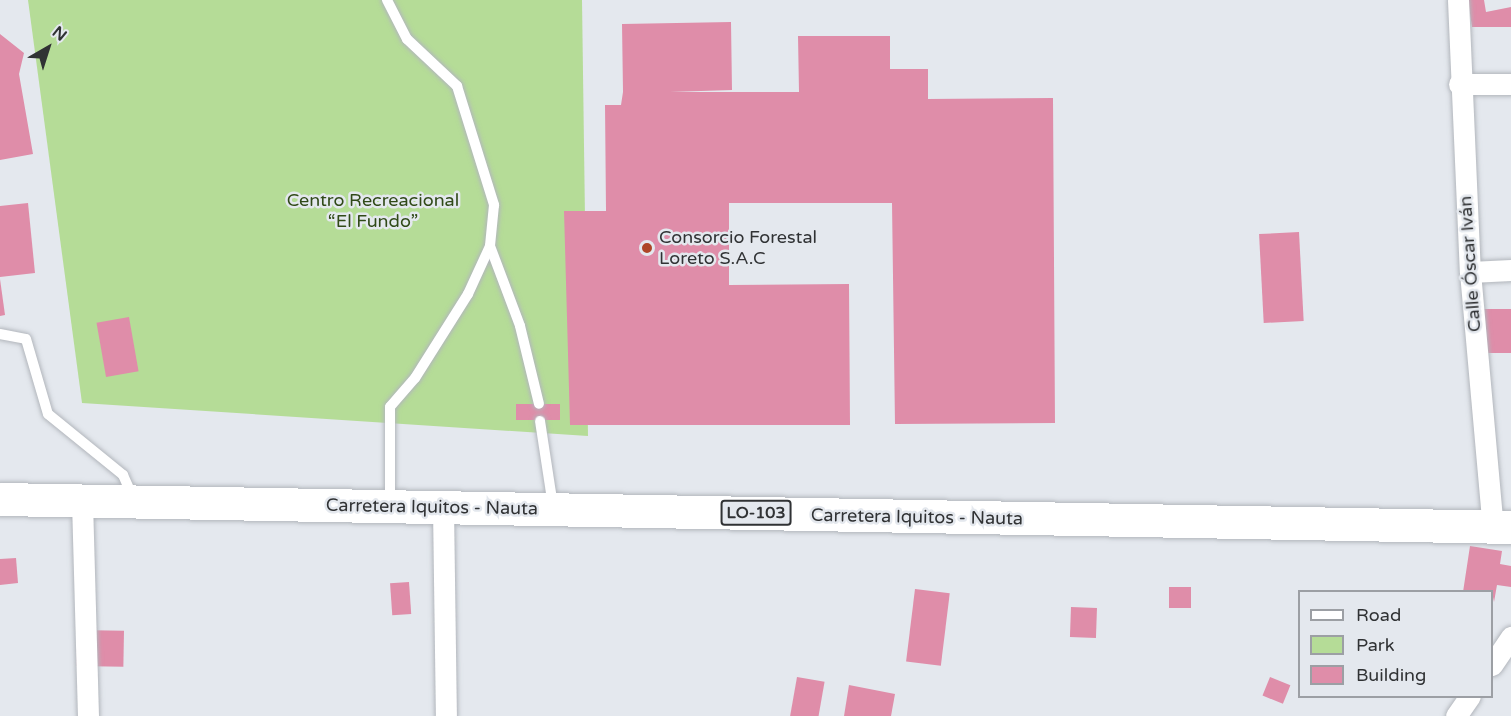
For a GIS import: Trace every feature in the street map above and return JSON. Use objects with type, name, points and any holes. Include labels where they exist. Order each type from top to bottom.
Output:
[{"type":"main road","name":"Carretera Iquitos - Nauta","points":[[0,499],[1502,528]]},
{"type":"street","name":"Calle Óscar Iván","points":[[1458,0],[1459,84],[1470,272],[1502,528]]},
{"type":"street","points":[[1459,84],[1511,84]]},
{"type":"street","points":[[1470,272],[1511,270]]},
{"type":"street","points":[[82,501],[87,716]]},
{"type":"street","points":[[443,507],[446,716]]},
{"type":"street","points":[[1493,662],[1511,637]]},
{"type":"street","points":[[1456,716],[1469,698]]},
{"type":"lane","points":[[387,0],[407,39],[457,86],[494,205],[490,246],[462,303],[415,378],[390,407],[390,506]]},
{"type":"lane","points":[[490,246],[520,326],[539,404]]},
{"type":"lane","points":[[0,334],[26,339],[48,414],[123,475],[135,501]]},
{"type":"lane","points":[[540,420],[554,509]]},
{"type":"green space","name":"Centro Recreacional “El Fundo”","points":[[28,0],[582,0],[588,436],[82,403]]},
{"type":"building","points":[[1468,0],[1484,0],[1486,12],[1511,7],[1511,27],[1472,27]]},
{"type":"building","name":"Consorcio Forestal Loreto S.A.C","points":[[731,22],[732,90],[670,92],[799,92],[798,36],[890,36],[890,69],[928,69],[928,99],[1053,98],[1055,423],[895,424],[892,203],[729,203],[729,285],[849,284],[850,425],[570,425],[564,211],[606,211],[605,105],[621,105],[623,92],[622,24]]},
{"type":"building","points":[[0,34],[24,53],[19,74],[33,154],[0,160]]},
{"type":"building","points":[[28,203],[35,273],[0,277],[0,206]]},
{"type":"building","points":[[1299,232],[1304,321],[1264,323],[1259,234]]},
{"type":"building","points":[[0,279],[5,315],[0,316]]},
{"type":"building","points":[[1481,309],[1511,309],[1511,353],[1481,353]]},
{"type":"building","points":[[129,317],[139,371],[106,377],[97,323]]},
{"type":"building","points":[[516,404],[560,404],[560,420],[516,420]]},
{"type":"building","points":[[1470,546],[1502,551],[1500,564],[1511,566],[1511,587],[1497,585],[1494,602],[1493,590],[1463,590]]},
{"type":"building","points":[[16,558],[18,583],[0,585],[0,559]]},
{"type":"building","points":[[409,582],[411,614],[392,615],[390,583]]},
{"type":"building","points":[[1169,587],[1191,587],[1191,608],[1169,608]]},
{"type":"building","points":[[915,589],[950,593],[941,666],[906,661]]},
{"type":"building","points":[[1071,607],[1097,608],[1096,638],[1070,637]]},
{"type":"building","points":[[77,630],[124,631],[123,667],[76,666]]},
{"type":"building","points":[[797,677],[825,682],[819,716],[790,716]]},
{"type":"building","points":[[1270,677],[1290,685],[1283,704],[1263,696]]},
{"type":"building","points":[[849,685],[895,694],[891,716],[844,716]]},
{"type":"place","name":"Consorcio Forestal Loreto S.A.C","points":[[647,248]]}]
